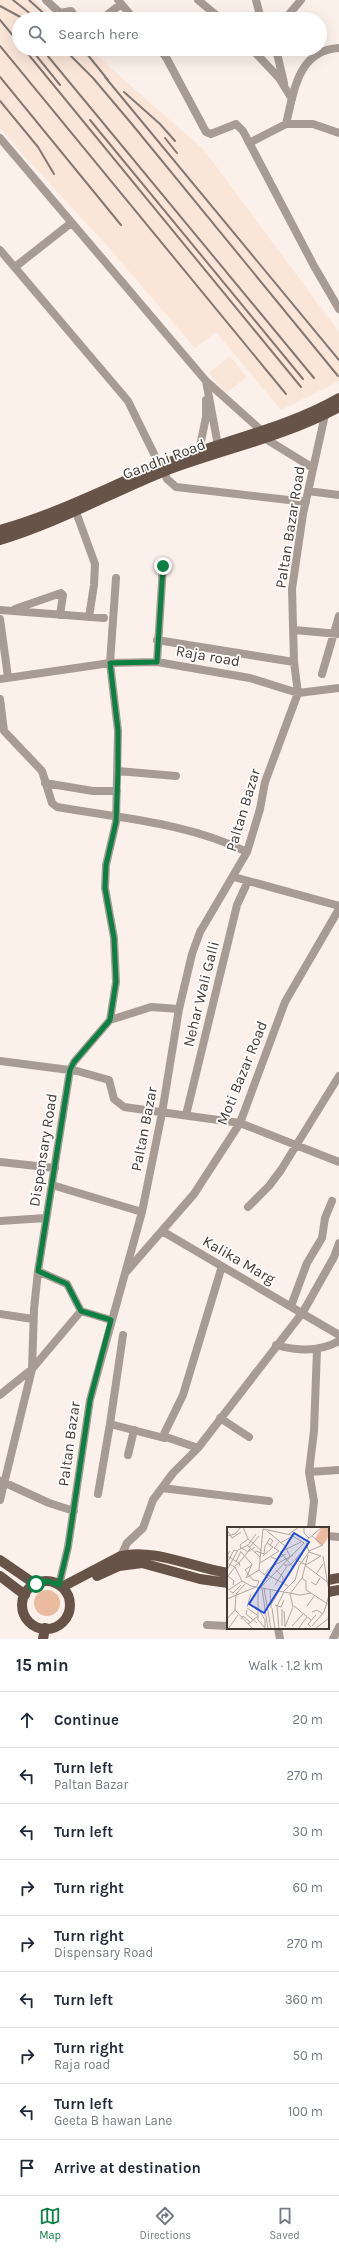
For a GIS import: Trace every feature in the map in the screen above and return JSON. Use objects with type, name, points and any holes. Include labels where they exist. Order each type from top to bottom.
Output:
[{"type":"main road","name":"Gandhi Road","points":[[264,435],[339,398]]},
{"type":"main road","name":"Gandhi Road","points":[[0,530],[68,508],[162,469],[325,415],[339,407]]},
{"type":"main road","name":"Gandhi Road","points":[[0,540],[76,512],[199,452],[219,449]]},
{"type":"main road","points":[[62,1588],[121,1556],[143,1554],[204,1570],[227,1574]]},
{"type":"main road","points":[[0,1560],[36,1584]]},
{"type":"main road","points":[[62,1588],[119,1566],[132,1563],[142,1563],[200,1579],[227,1583]]},
{"type":"main road","points":[[0,1576],[24,1595]]},
{"type":"main road","points":[[329,1580],[339,1578]]},
{"type":"main road","points":[[48,1581],[62,1588],[70,1606],[64,1620],[52,1628],[37,1627],[26,1617],[22,1602],[24,1595],[36,1584],[48,1581]]},
{"type":"main road","points":[[329,1592],[339,1590]]},
{"type":"main road","points":[[43,1639],[45,1628]]},
{"type":"street","points":[[46,0],[59,12]]},
{"type":"street","points":[[198,0],[213,12]]},
{"type":"street","points":[[256,0],[259,12]]},
{"type":"street","points":[[291,12],[301,0]]},
{"type":"street","points":[[109,12],[120,2],[128,12]]},
{"type":"street","points":[[327,51],[339,48]]},
{"type":"street","points":[[165,56],[206,132],[211,134],[236,124],[243,131],[314,266],[339,309]]},
{"type":"street","points":[[258,56],[284,85],[292,98]]},
{"type":"street","points":[[278,56],[284,85]]},
{"type":"street","points":[[286,124],[292,98],[306,64],[314,56]]},
{"type":"street","points":[[249,143],[286,124],[309,123],[339,133]]},
{"type":"street","points":[[0,138],[70,223],[206,381],[264,435],[312,468]]},
{"type":"street","points":[[15,267],[70,223]]},
{"type":"street","points":[[0,250],[128,400],[167,479],[176,487],[306,502]]},
{"type":"street","points":[[206,381],[219,449]]},
{"type":"street","points":[[199,452],[206,417],[206,381]]},
{"type":"street","name":"Paltan Bazar Road","points":[[298,693],[294,662],[292,589],[312,468],[325,415]]},
{"type":"street","points":[[308,491],[339,495]]},
{"type":"street","points":[[76,512],[95,564],[94,585],[89,617]]},
{"type":"street","points":[[157,662],[157,640],[163,566]]},
{"type":"street","points":[[116,578],[110,663],[118,730],[118,771],[116,818],[106,865],[105,888],[114,938],[116,982],[110,1020],[151,1007],[179,1009]]},
{"type":"street","points":[[11,611],[61,593],[63,595],[60,615]]},
{"type":"street","points":[[0,610],[104,618]]},
{"type":"street","points":[[322,674],[337,634],[339,616]]},
{"type":"street","points":[[0,620],[4,678]]},
{"type":"street","points":[[294,630],[337,634]]},
{"type":"street","points":[[157,640],[294,662]]},
{"type":"street","name":"Raja road","points":[[4,678],[110,663],[157,662],[250,678],[298,693],[339,688]]},
{"type":"street","name":"Paltan Bazar","points":[[62,1588],[90,1400],[142,1212],[162,1113],[179,1009],[192,954],[200,932],[216,902],[234,877],[247,852],[260,809],[265,782],[298,693]]},
{"type":"street","points":[[0,699],[4,731],[42,771],[52,803],[56,807],[185,829],[224,840],[247,852]]},
{"type":"street","points":[[118,771],[176,776]]},
{"type":"street","points":[[45,783],[93,791],[117,791]]},
{"type":"street","points":[[234,877],[339,907]]},
{"type":"street","name":"Nehar Wali Galli","points":[[186,1115],[237,905],[248,881]]},
{"type":"street","name":"Moti Bazar Road","points":[[125,1274],[194,1194],[240,1123],[285,1002],[339,907]]},
{"type":"street","name":"Dispensary Road","points":[[0,1500],[2,1482],[32,1369],[38,1271],[70,1070],[74,1062],[110,1020]]},
{"type":"street","points":[[0,1061],[70,1070],[108,1080],[114,1099],[124,1107],[240,1123],[339,1162]]},
{"type":"street","points":[[248,1207],[269,1186],[339,1076]]},
{"type":"street","points":[[0,1162],[55,1168]]},
{"type":"street","points":[[52,1185],[142,1212]]},
{"type":"street","points":[[291,1306],[307,1263],[322,1238],[325,1218],[332,1201]]},
{"type":"street","points":[[0,1221],[46,1218]]},
{"type":"street","name":"Kalika Marg","points":[[162,1231],[303,1312],[339,1335]]},
{"type":"street","points":[[121,1556],[127,1543],[143,1528],[151,1502],[173,1473],[198,1448],[276,1345],[303,1312],[334,1257],[339,1243]]},
{"type":"street","points":[[164,1438],[163,1436],[183,1395],[222,1266]]},
{"type":"street","points":[[38,1271],[67,1284],[81,1311],[111,1320]]},
{"type":"street","points":[[0,1394],[32,1369],[81,1311]]},
{"type":"street","points":[[0,1314],[34,1319]]},
{"type":"street","points":[[98,1494],[123,1335]]},
{"type":"street","points":[[276,1345],[292,1349],[317,1349],[339,1341]]},
{"type":"street","points":[[310,1527],[314,1501],[309,1472],[314,1431],[317,1349]]},
{"type":"street","points":[[220,1418],[249,1437]]},
{"type":"street","points":[[110,1424],[198,1448]]},
{"type":"street","points":[[128,1455],[134,1430]]},
{"type":"street","points":[[309,1472],[339,1470]]},
{"type":"street","points":[[2,1482],[49,1503],[74,1511]]},
{"type":"street","points":[[162,1488],[269,1501]]},
{"type":"street","points":[[329,1536],[339,1537]]},
{"type":"street","points":[[206,1624],[227,1626]]},
{"type":"street","points":[[333,1639],[339,1627]]},
{"type":"street","points":[[278,1629],[280,1639]]},
{"type":"shaded area","points":[[0,0],[35,0],[48,12],[12,12],[12,56],[97,56],[204,150],[339,332],[339,381],[281,410],[216,332],[195,348],[102,240],[0,128]]},
{"type":"shaded area","points":[[230,356],[247,377],[225,394],[209,373]]},
{"type":"shaded area","points":[[47,1590],[57,1593],[60,1603],[57,1613],[47,1616],[37,1613],[34,1603],[37,1593]]},
{"type":"railway","points":[[13,0],[28,12]]},
{"type":"railway","points":[[29,0],[42,12]]},
{"type":"railway","points":[[0,6],[12,12]]},
{"type":"railway","points":[[0,20],[12,35]]},
{"type":"railway","points":[[0,46],[286,394]]},
{"type":"railway","points":[[30,56],[301,387]]},
{"type":"railway","points":[[37,56],[60,85]]},
{"type":"railway","points":[[48,56],[314,378]]},
{"type":"railway","points":[[71,56],[93,78],[131,123],[338,376]]},
{"type":"railway","points":[[89,56],[108,80]]},
{"type":"railway","points":[[0,77],[121,225]]},
{"type":"railway","points":[[105,77],[339,360]]},
{"type":"railway","points":[[124,92],[160,124],[175,141]]},
{"type":"railway","points":[[0,101],[38,147],[54,174]]},
{"type":"railway","points":[[90,120],[303,379]]},
{"type":"railway","points":[[165,138],[177,153]]},
{"type":"route","points":[[36,1584],[48,1581],[59,1585],[68,1547],[90,1400],[111,1320],[81,1311],[67,1284],[38,1271],[70,1070],[74,1062],[110,1020],[116,982],[114,938],[105,888],[106,865],[116,822],[118,771],[118,730],[110,663],[157,662],[157,640],[163,566]]}]
